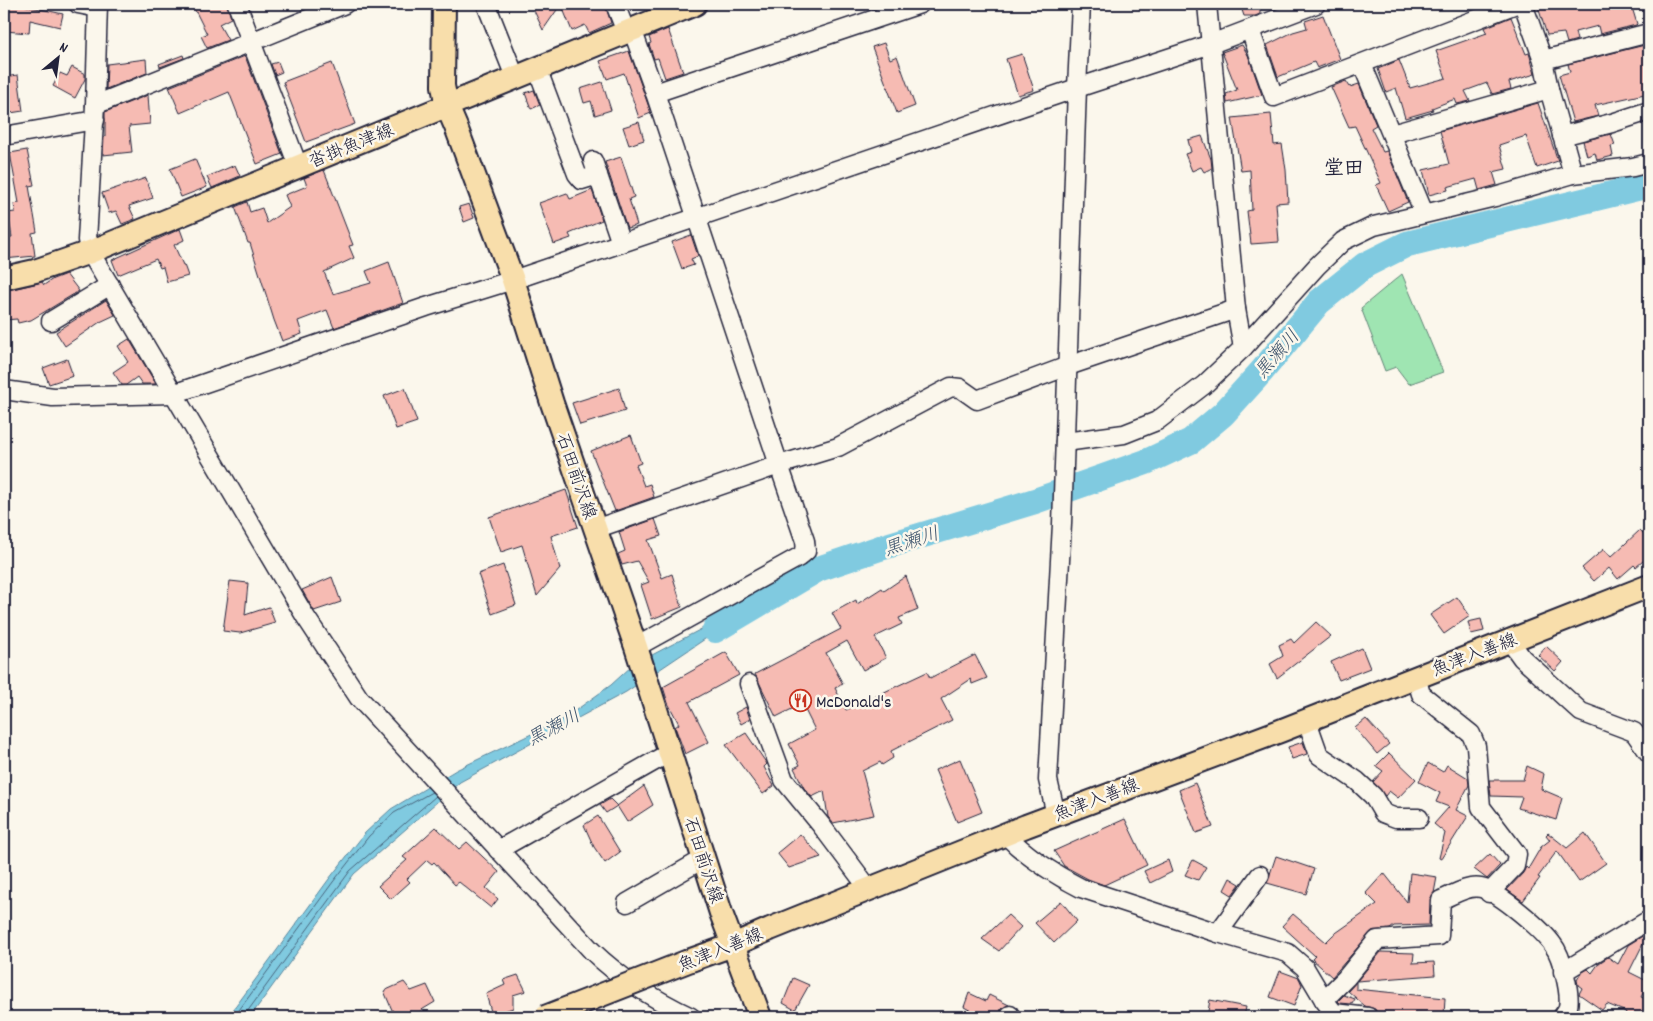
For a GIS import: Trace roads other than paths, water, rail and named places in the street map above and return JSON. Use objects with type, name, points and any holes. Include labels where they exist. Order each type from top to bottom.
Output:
[{"type":"main road","name":"石田前沢線","points":[[444,4],[442,67],[447,106],[513,280],[594,528],[636,647],[703,859],[760,1017]]},
{"type":"main road","name":"沓掛魚津線","points":[[4,278],[35,271],[90,252],[695,4]]},
{"type":"main road","name":"魚津入善線","points":[[545,1017],[733,945],[1006,834],[1416,678],[1649,586]]},
{"type":"street","points":[[78,4],[98,6],[95,112],[87,240],[90,252],[300,608],[359,698],[498,850],[607,965],[664,1005],[691,1017]]},
{"type":"street","points":[[237,4],[298,166]]},
{"type":"street","points":[[4,136],[95,112],[252,41],[345,4]]},
{"type":"street","points":[[486,4],[515,77]]},
{"type":"street","points":[[615,4],[629,31],[655,93],[806,551],[799,557],[636,647]]},
{"type":"street","points":[[655,93],[920,4]]},
{"type":"street","points":[[1056,815],[1048,780],[1062,524],[1081,4]]},
{"type":"street","points":[[1206,4],[1236,309],[1243,348]]},
{"type":"street","points":[[4,390],[53,397],[174,394],[426,306],[513,280],[1211,44],[1314,4]]},
{"type":"street","points":[[1250,30],[1274,97],[1516,4]]},
{"type":"street","points":[[1523,4],[1543,60],[1549,89],[1573,174]]},
{"type":"street","points":[[1543,60],[1649,33]]},
{"type":"street","points":[[1362,64],[1424,213]]},
{"type":"street","points":[[537,68],[577,174],[582,180],[595,168],[621,243]]},
{"type":"street","points":[[1392,134],[1549,89]]},
{"type":"street","points":[[1562,136],[1649,111]]},
{"type":"street","points":[[1065,442],[1124,434],[1157,421],[1204,385],[1243,348],[1317,266],[1343,241],[1374,226],[1495,197],[1573,174],[1634,167],[1649,163]]},
{"type":"street","points":[[51,321],[110,285]]},
{"type":"street","points":[[594,528],[779,465],[838,447],[951,387],[960,388],[977,400],[1068,366],[1236,309]]},
{"type":"street","points":[[1509,640],[1522,658],[1581,712],[1634,732],[1649,753]]},
{"type":"street","points":[[1416,678],[1421,694],[1471,734],[1476,746],[1481,807],[1517,854],[1515,866],[1489,893]]},
{"type":"street","points":[[749,684],[784,780],[821,825],[869,889]]},
{"type":"street","points":[[1307,720],[1319,755],[1357,781],[1373,796],[1383,813],[1396,818],[1419,818]]},
{"type":"street","points":[[498,850],[670,753]]},
{"type":"street","points":[[1006,834],[1019,848],[1060,877],[1080,888],[1218,933],[1288,953],[1305,968],[1334,1014],[1368,1017]]},
{"type":"street","points":[[627,903],[703,859]]},
{"type":"street","points":[[1218,933],[1260,875]]},
{"type":"street","points":[[1324,1000],[1346,978],[1377,940],[1438,936],[1441,900],[1466,890],[1481,888],[1508,903],[1541,931],[1554,946],[1560,960],[1568,995],[1568,1008],[1562,1017]]},
{"type":"street","points":[[1563,972],[1649,920]]},
{"type":"water","points":[[787,584],[626,692],[460,782],[354,874],[250,1017],[228,1017],[365,833],[391,809],[456,770],[565,718],[611,685],[633,665]]},
{"type":"waterway","name":"黒瀬川","points":[[715,630],[818,569],[1035,501],[1146,462],[1191,441],[1223,414],[1262,371],[1319,302],[1365,265],[1407,244],[1649,185]]},
{"type":"place","name":"McDonald's","points":[[800,701]]},
{"type":"district","name":"堂田","points":[[1344,167]]}]
